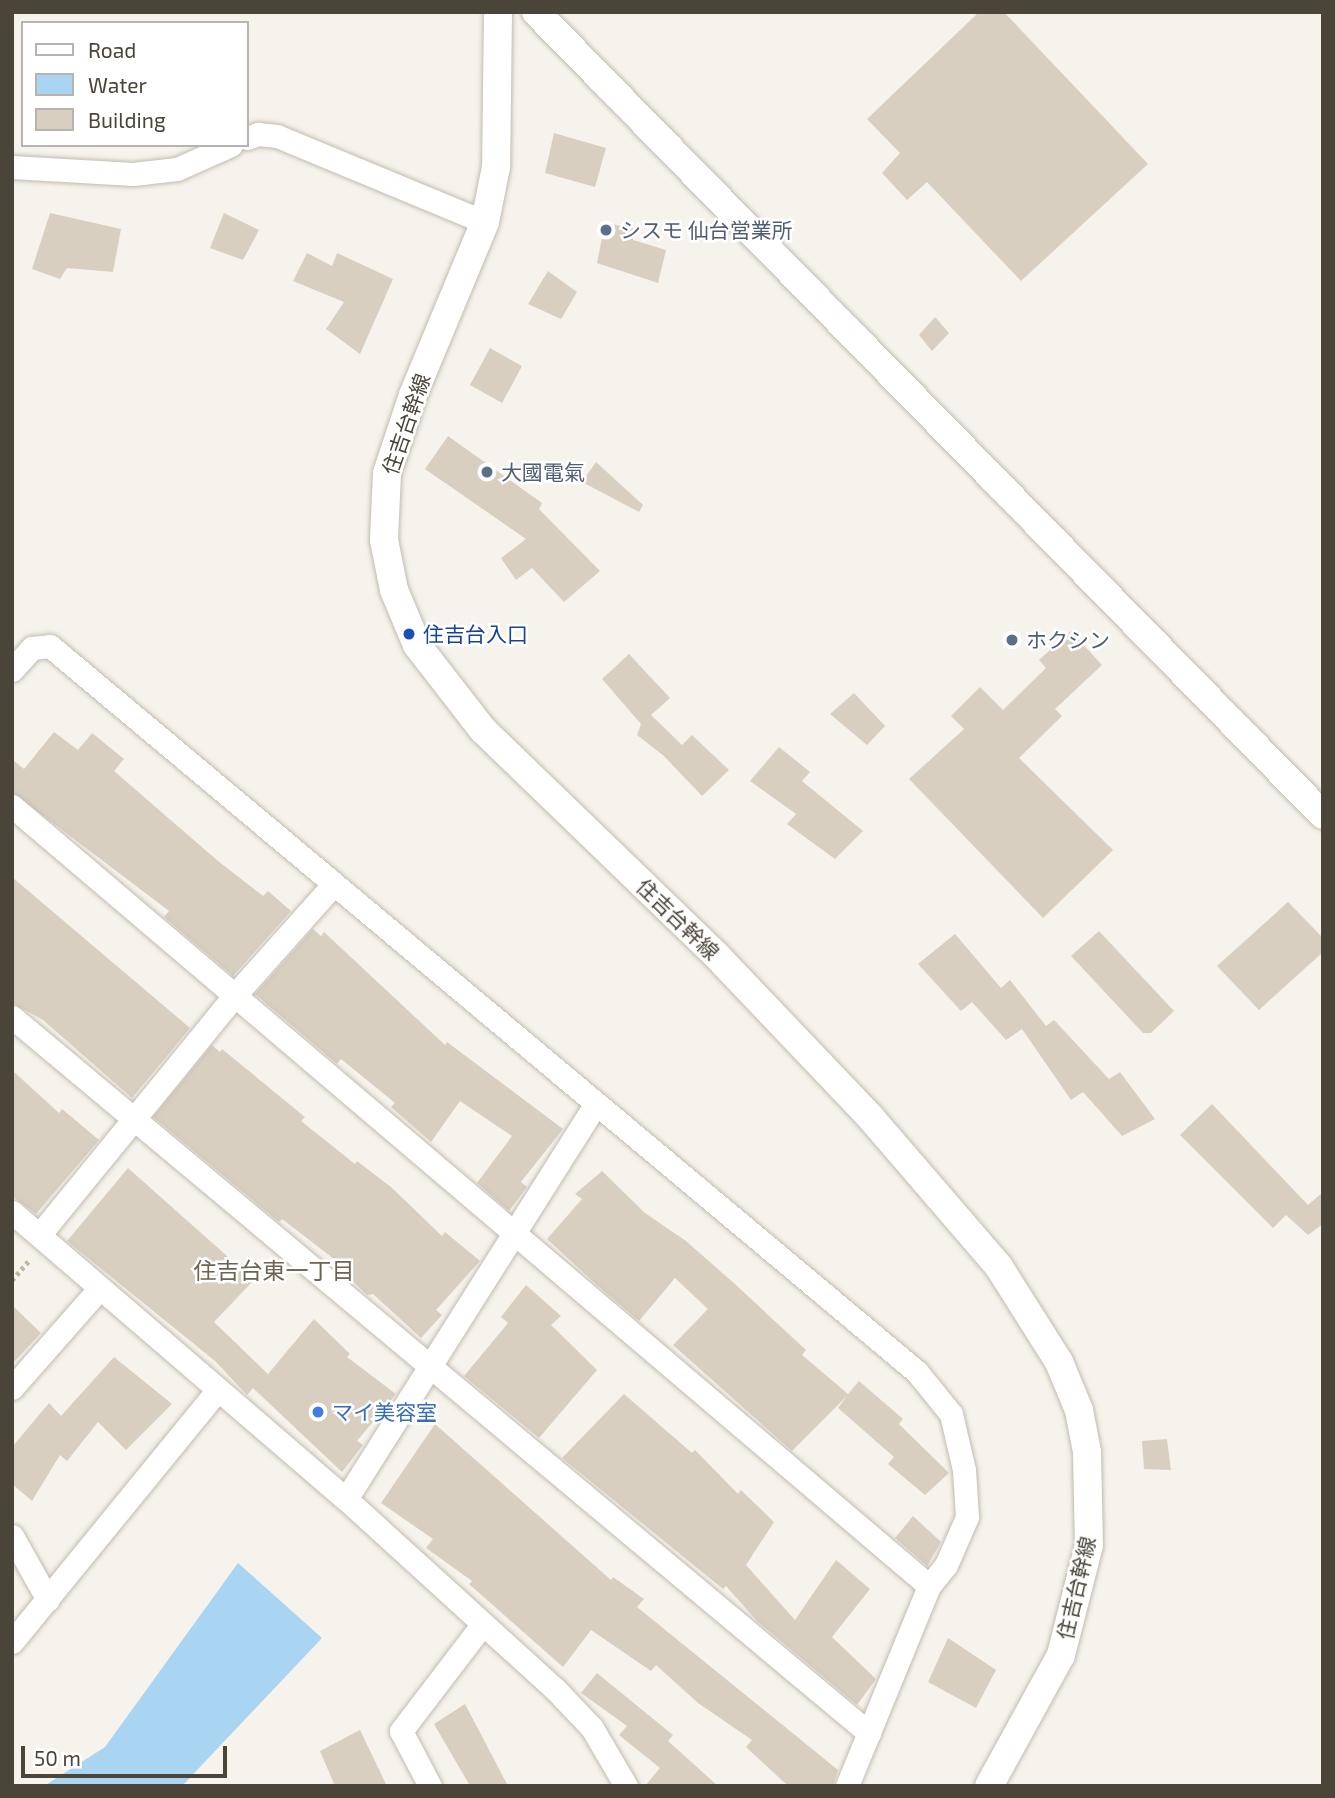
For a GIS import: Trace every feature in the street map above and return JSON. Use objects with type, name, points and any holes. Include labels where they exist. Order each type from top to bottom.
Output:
[{"type":"street","name":"住吉台幹線","points":[[498,12],[496,167],[485,222],[413,395],[387,473],[384,540],[394,590],[417,645],[483,730],[716,955],[937,1192],[999,1267],[1059,1362],[1079,1410],[1091,1500],[1083,1572],[1061,1655],[989,1786]]},
{"type":"street","points":[[536,12],[1323,815]]},
{"type":"street","points":[[248,138],[258,134],[277,136],[485,222]]},
{"type":"street","points":[[12,167],[133,174],[177,169],[226,147]]},
{"type":"street","points":[[12,670],[32,648],[50,646],[332,887],[917,1372],[951,1414],[964,1470],[967,1517],[946,1565],[929,1586],[848,1786]]},
{"type":"street","points":[[12,806],[929,1586]]},
{"type":"street","points":[[40,1234],[234,996],[332,887]]},
{"type":"street","points":[[12,1017],[869,1733]]},
{"type":"street","points":[[346,1499],[432,1366],[513,1230],[596,1104]]},
{"type":"street","points":[[12,1212],[216,1392],[346,1499],[482,1625],[592,1728],[626,1786]]},
{"type":"street","points":[[12,1388],[100,1288]]},
{"type":"street","points":[[12,1642],[216,1392]]},
{"type":"street","points":[[12,1536],[48,1600]]},
{"type":"street","points":[[430,1786],[401,1731],[482,1625]]},
{"type":"water","points":[[238,1563],[322,1638],[182,1786],[44,1786],[105,1747]]},
{"type":"building","points":[[979,12],[1004,12],[1148,164],[1021,281],[927,182],[907,200],[882,173],[900,153],[867,119]]},
{"type":"building","points":[[554,133],[606,148],[595,187],[545,173]]},
{"type":"building","points":[[50,213],[121,229],[113,272],[67,268],[60,279],[32,269]]},
{"type":"building","points":[[224,213],[259,230],[243,260],[210,248]]},
{"type":"building","points":[[605,223],[633,228],[633,240],[666,250],[658,283],[597,263]]},
{"type":"building","points":[[307,253],[332,266],[337,253],[393,279],[360,354],[326,329],[344,302],[293,281]]},
{"type":"building","points":[[548,271],[577,292],[561,319],[528,304]]},
{"type":"building","points":[[935,317],[949,333],[932,351],[919,335]]},
{"type":"building","points":[[490,348],[522,366],[502,403],[470,385]]},
{"type":"building","points":[[448,436],[542,503],[539,509],[600,571],[564,602],[532,568],[516,580],[501,558],[526,539],[425,469]]},
{"type":"building","points":[[596,462],[643,505],[639,512],[582,482]]},
{"type":"building","points":[[1071,631],[1102,665],[1055,709],[1062,716],[1019,758],[1113,850],[1043,918],[909,779],[964,729],[951,716],[980,687],[1003,710],[1046,668],[1039,660]]},
{"type":"building","points":[[629,654],[670,698],[651,715],[682,745],[692,735],[729,770],[702,796],[664,756],[637,735],[641,724],[602,679]]},
{"type":"building","points":[[854,693],[885,726],[867,745],[830,714]]},
{"type":"building","points":[[54,732],[78,750],[92,733],[124,759],[114,771],[218,861],[263,896],[268,891],[291,911],[233,976],[164,917],[169,911],[12,792],[12,759],[24,769]]},
{"type":"building","points":[[779,747],[810,772],[802,781],[863,831],[835,859],[787,824],[796,814],[750,781]]},
{"type":"building","points":[[12,877],[190,1028],[132,1098],[43,1020],[12,1003]]},
{"type":"building","points":[[1288,902],[1323,938],[1323,952],[1259,1010],[1217,966]]},
{"type":"building","points":[[313,929],[321,936],[324,932],[445,1045],[447,1042],[563,1129],[521,1182],[527,1187],[509,1211],[477,1183],[512,1136],[460,1101],[431,1142],[391,1107],[395,1103],[341,1059],[337,1064],[255,994]]},
{"type":"building","points":[[1099,931],[1174,1011],[1151,1033],[1143,1033],[1071,956]]},
{"type":"building","points":[[955,934],[1001,988],[1010,980],[1046,1026],[1054,1020],[1109,1079],[1120,1072],[1155,1119],[1122,1136],[1083,1092],[1071,1100],[1022,1029],[1006,1040],[972,1002],[961,1011],[918,964]]},
{"type":"building","points":[[212,1045],[220,1052],[222,1049],[305,1117],[301,1121],[355,1164],[357,1161],[391,1187],[442,1236],[445,1232],[480,1261],[436,1310],[442,1315],[421,1338],[373,1294],[367,1295],[340,1269],[343,1266],[282,1219],[279,1222],[153,1117]]},
{"type":"building","points":[[12,1070],[59,1113],[62,1109],[99,1140],[36,1214],[12,1196]]},
{"type":"building","points":[[1212,1104],[1308,1205],[1323,1192],[1323,1224],[1308,1235],[1286,1215],[1273,1228],[1180,1135]]},
{"type":"building","points":[[128,1168],[254,1280],[214,1322],[268,1374],[314,1319],[350,1354],[347,1357],[396,1394],[357,1441],[363,1445],[342,1472],[253,1388],[247,1395],[215,1361],[67,1241]]},
{"type":"building","points":[[602,1171],[645,1213],[686,1241],[736,1285],[806,1350],[802,1355],[848,1394],[859,1381],[903,1419],[899,1424],[949,1473],[925,1495],[888,1464],[894,1457],[838,1408],[847,1396],[792,1451],[673,1345],[708,1309],[675,1278],[639,1321],[597,1285],[547,1239],[582,1199],[575,1194]]},
{"type":"building","points":[[526,1285],[561,1316],[551,1325],[597,1370],[539,1438],[464,1376],[508,1323],[501,1317]]},
{"type":"building","points":[[12,1305],[41,1333],[12,1364]]},
{"type":"building","points":[[114,1357],[172,1404],[126,1450],[98,1422],[67,1461],[60,1455],[32,1501],[12,1484],[12,1447],[49,1403],[61,1416]]},
{"type":"building","points":[[624,1394],[692,1453],[695,1450],[738,1494],[741,1490],[774,1522],[746,1565],[795,1620],[836,1560],[870,1589],[832,1637],[876,1679],[857,1705],[757,1621],[726,1586],[723,1589],[562,1458]]},
{"type":"building","points":[[435,1424],[611,1580],[613,1577],[644,1599],[637,1607],[838,1770],[833,1786],[788,1786],[746,1747],[752,1740],[698,1703],[656,1665],[651,1671],[591,1630],[563,1667],[469,1584],[472,1581],[426,1548],[433,1539],[381,1503]]},
{"type":"building","points":[[1167,1439],[1171,1470],[1144,1469],[1142,1441]]},
{"type":"building","points":[[913,1516],[941,1542],[927,1566],[895,1538]]},
{"type":"building","points":[[948,1638],[996,1670],[976,1708],[928,1682]]},
{"type":"building","points":[[597,1673],[673,1735],[668,1741],[718,1786],[645,1786],[660,1768],[619,1735],[627,1726],[581,1693]]},
{"type":"building","points":[[465,1704],[508,1786],[470,1786],[434,1724]]},
{"type":"building","points":[[360,1730],[387,1786],[335,1786],[320,1751]]},
{"type":"place","name":"シスモ 仙台営業所","points":[[606,230]]},
{"type":"place","name":"大國電氣","points":[[487,472]]},
{"type":"place","name":"住吉台入口","points":[[409,634]]},
{"type":"place","name":"ホクシン","points":[[1012,640]]},
{"type":"place","name":"マイ美容室","points":[[318,1412]]},
{"type":"district","name":"住吉台東一丁目","points":[[274,1270]]}]
